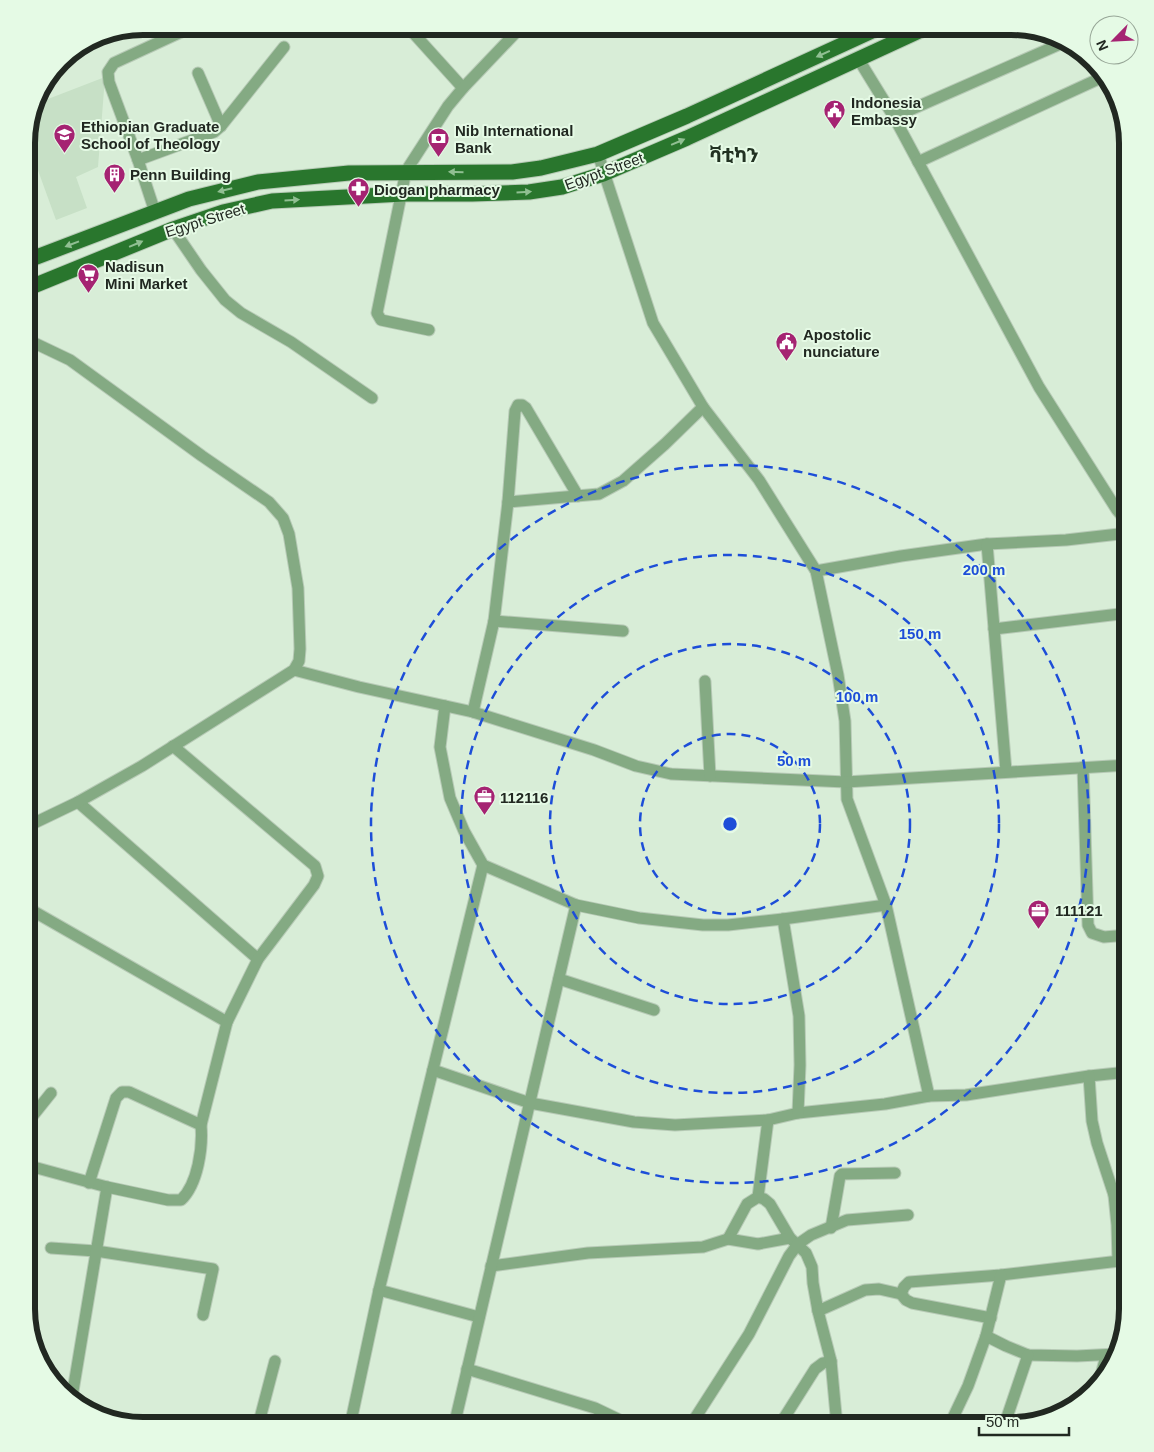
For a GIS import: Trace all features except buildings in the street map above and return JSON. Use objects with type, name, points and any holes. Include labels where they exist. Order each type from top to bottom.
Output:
[{"type":"main road","name":"Egypt Street","points":[[35,258],[189,199],[258,182],[349,172],[512,172],[541,168],[598,154],[687,116],[863,35]]},
{"type":"main road","name":"Egypt Street","points":[[35,285],[173,229],[223,212],[272,201],[403,194],[529,192],[562,187],[603,174],[687,138],[911,35]]},
{"type":"street","points":[[155,212],[109,82],[108,72],[114,62],[174,35]]},
{"type":"street","points":[[415,35],[463,88]]},
{"type":"street","points":[[429,330],[381,320],[377,313],[403,194],[406,171],[448,106],[513,35]]},
{"type":"street","points":[[894,117],[1057,46]]},
{"type":"street","points":[[138,160],[194,141],[214,132],[221,126],[284,47]]},
{"type":"street","points":[[859,60],[894,117],[1039,387],[1119,512]]},
{"type":"street","points":[[198,73],[221,126]]},
{"type":"street","points":[[918,162],[1098,79]]},
{"type":"street","points":[[598,154],[653,323],[703,407],[759,480],[816,571],[838,676],[844,720],[847,800],[886,905],[929,1096]]},
{"type":"street","points":[[173,229],[200,270],[225,300],[241,313],[291,342],[372,398]]},
{"type":"street","points":[[35,343],[70,360],[269,502],[283,518],[289,534],[298,588],[300,649],[294,670],[142,766],[78,802],[35,823]]},
{"type":"street","points":[[472,712],[494,622],[508,502],[515,411],[518,405],[526,408],[578,496]]},
{"type":"street","points":[[508,502],[599,494],[623,481],[703,407]]},
{"type":"street","points":[[816,571],[901,556],[987,544],[1066,540],[1119,534]]},
{"type":"street","points":[[987,544],[1006,771]]},
{"type":"street","points":[[994,629],[1119,614]]},
{"type":"street","points":[[494,622],[623,631]]},
{"type":"street","points":[[294,670],[358,688],[472,712],[594,750],[636,766],[671,774],[846,782],[1119,765]]},
{"type":"street","points":[[705,681],[710,776]]},
{"type":"street","points":[[445,706],[440,747],[450,798],[464,831],[483,865],[576,905],[640,918],[703,925],[728,925],[783,919],[886,905]]},
{"type":"street","points":[[35,1168],[89,1183],[168,1200],[181,1200],[187,1195],[197,1170],[202,1140],[201,1125],[227,1022],[258,959],[314,885],[318,876],[315,866],[173,746]]},
{"type":"street","points":[[1083,767],[1088,925],[1092,933],[1104,937],[1119,936]]},
{"type":"street","points":[[78,802],[258,959]]},
{"type":"street","points":[[352,1417],[379,1290],[483,865]]},
{"type":"street","points":[[456,1417],[576,905]]},
{"type":"street","points":[[35,912],[227,1022]]},
{"type":"street","points":[[783,919],[799,1016],[800,1065],[798,1113]]},
{"type":"street","points":[[559,979],[654,1010]]},
{"type":"street","points":[[433,1070],[530,1103],[634,1122],[675,1125],[768,1120],[798,1113],[885,1104],[929,1096],[966,1095],[1119,1073]]},
{"type":"street","points":[[1089,1076],[1092,1121],[1114,1195],[1119,1237]]},
{"type":"street","points":[[89,1183],[116,1098],[122,1092],[129,1092],[201,1125]]},
{"type":"street","points":[[35,1113],[51,1093]]},
{"type":"street","points":[[758,1197],[768,1120]]},
{"type":"street","points":[[831,1228],[840,1176],[842,1174],[894,1173]]},
{"type":"street","points":[[73,1391],[106,1187]]},
{"type":"street","points":[[1114,1195],[1119,1195]]},
{"type":"street","points":[[728,1239],[746,1204],[758,1197],[770,1204],[794,1241],[806,1252],[812,1267],[818,1310],[831,1361],[836,1417]]},
{"type":"street","points":[[492,1266],[588,1254],[702,1247],[728,1239],[758,1244],[794,1241],[831,1228],[847,1220],[908,1215]]},
{"type":"street","points":[[696,1417],[749,1334],[789,1256],[794,1241]]},
{"type":"street","points":[[51,1248],[96,1251],[213,1269],[203,1315]]},
{"type":"street","points":[[901,1294],[909,1282],[1001,1275],[1119,1260]]},
{"type":"street","points":[[953,1417],[968,1386],[986,1336],[1001,1275]]},
{"type":"street","points":[[818,1310],[865,1290],[880,1289],[901,1294],[912,1303],[991,1318]]},
{"type":"street","points":[[379,1290],[480,1318]]},
{"type":"street","points":[[986,1336],[1028,1355],[1109,1355]]},
{"type":"street","points":[[1007,1417],[1028,1355]]},
{"type":"street","points":[[260,1417],[275,1361]]},
{"type":"street","points":[[785,1417],[815,1369],[822,1363],[831,1361]]},
{"type":"street","points":[[467,1369],[595,1408],[614,1417]]},
{"type":"shaded area","name":"Ethiopian Graduate School of Theology","points":[[105,77],[98,167],[76,177],[87,208],[56,220],[35,162],[35,136],[44,101]]},
{"type":"place","name":"Indonesia Embassy","points":[[835,130]]},
{"type":"place","name":"Ethiopian Graduate School of Theology","points":[[65,154]]},
{"type":"place","name":"Nib International Bank","points":[[439,158]]},
{"type":"place","name":"Penn Building","points":[[114,193]]},
{"type":"place","name":"Diogan pharmacy","points":[[358,208]]},
{"type":"place","name":"Nadisun Mini Market","points":[[89,294]]},
{"type":"place","name":"Apostolic nunciature","points":[[787,362]]},
{"type":"place","name":"112116","points":[[484,816]]},
{"type":"place","name":"111121","points":[[1039,929]]},
{"type":"district","name":"ቫቲካን","points":[[734,155]]}]
